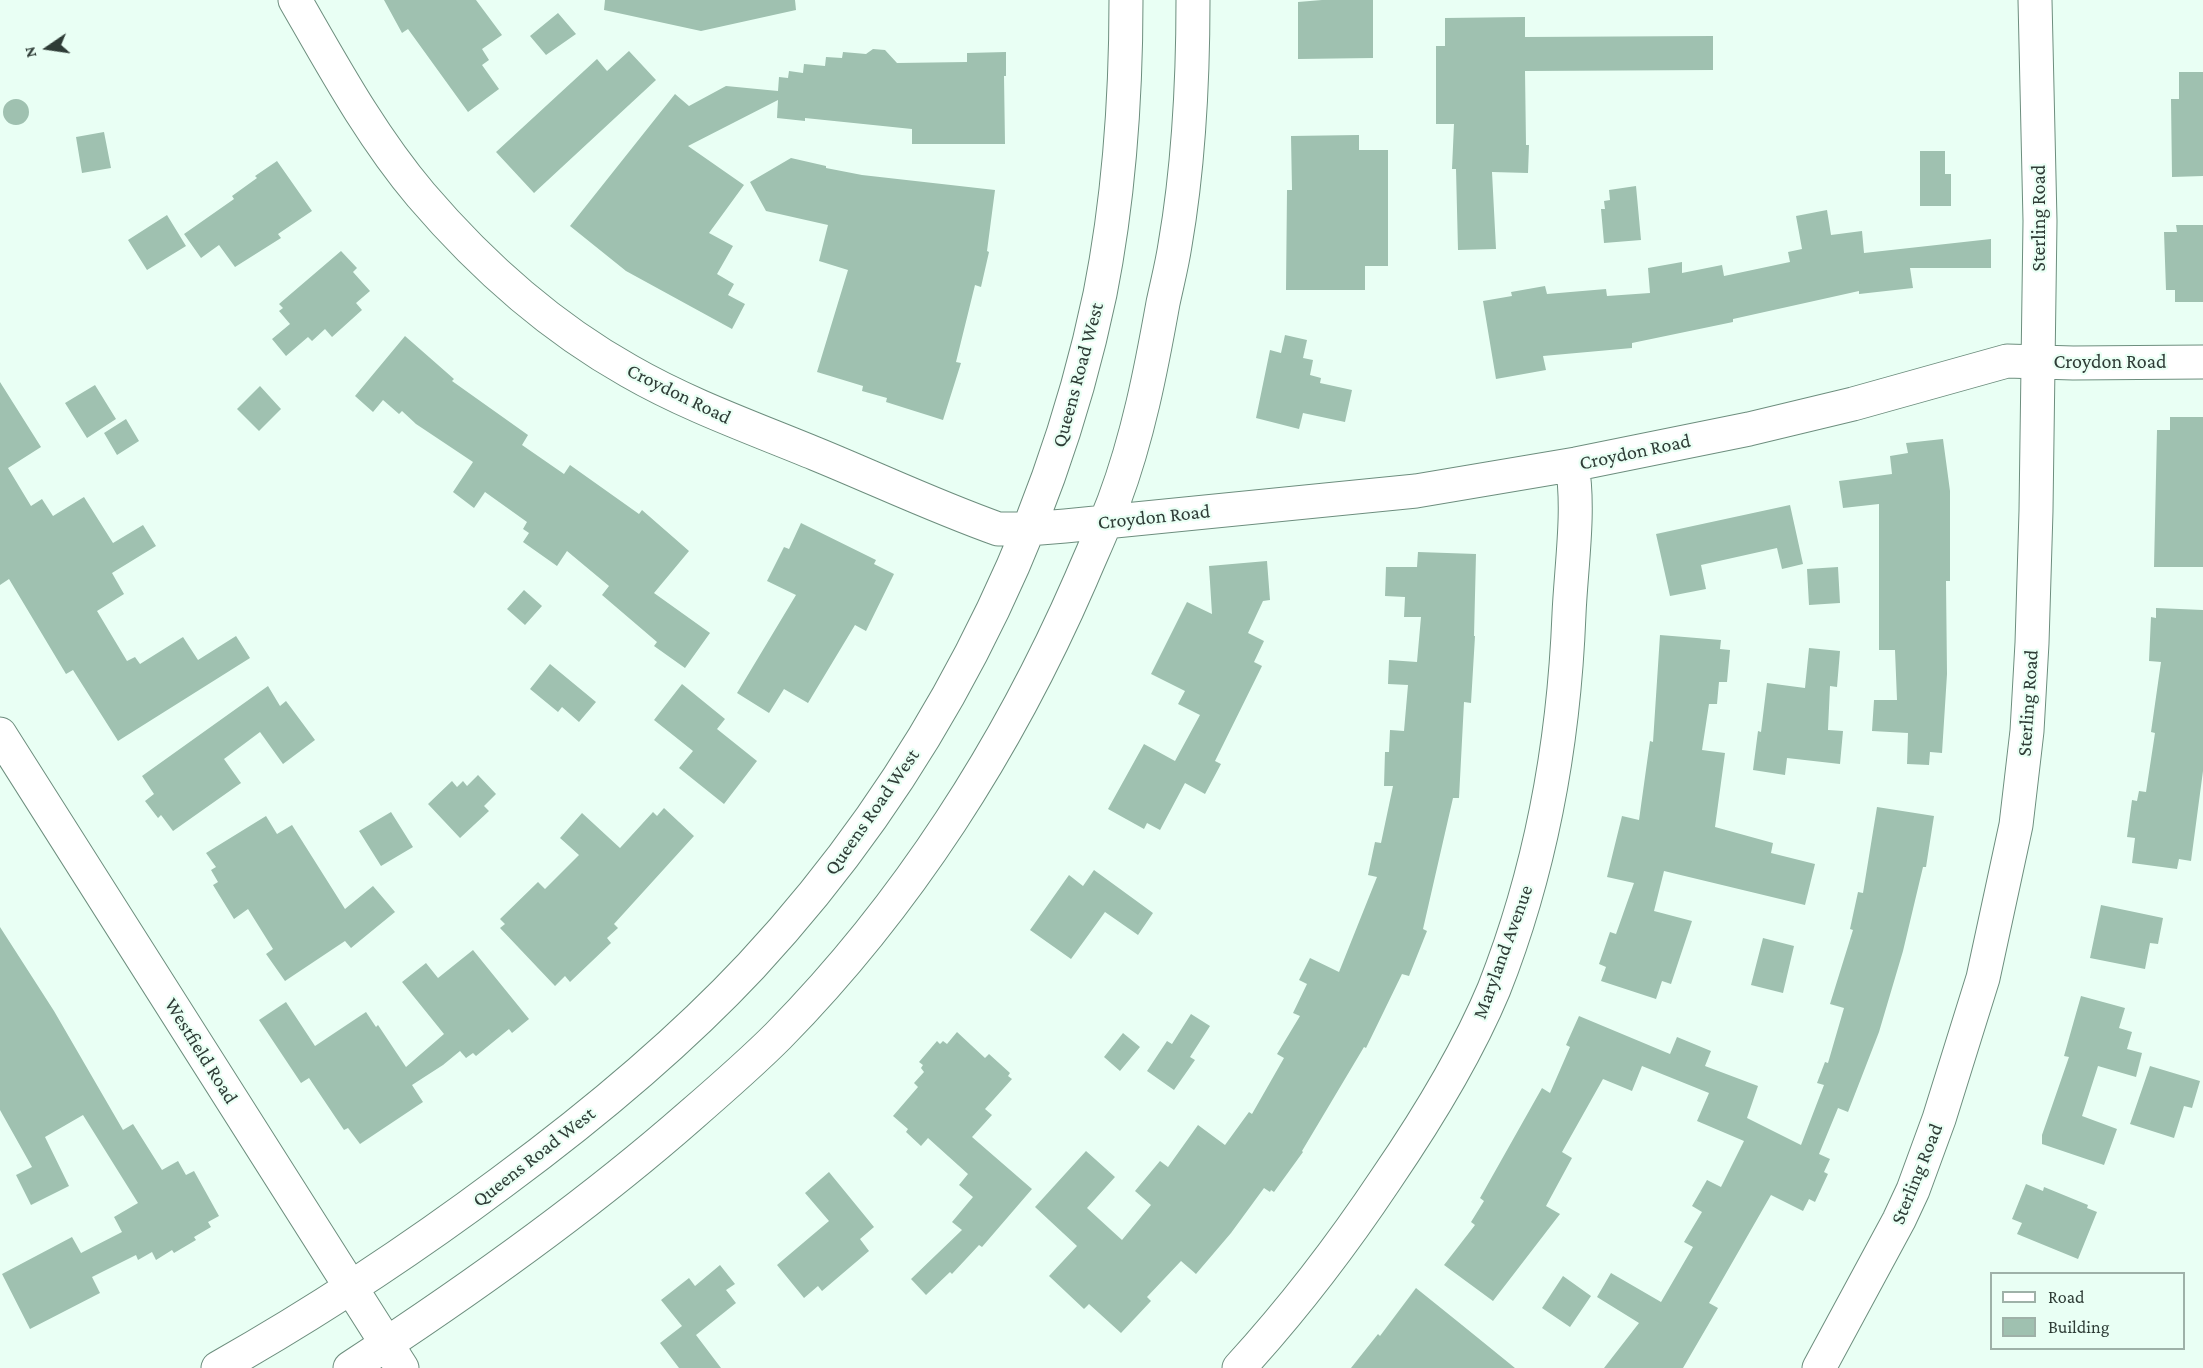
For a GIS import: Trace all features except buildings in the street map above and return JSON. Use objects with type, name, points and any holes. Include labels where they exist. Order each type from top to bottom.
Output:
[{"type":"street","name":"Croydon Road","points":[[295,0],[351,95],[410,181],[481,259],[546,315],[627,370],[686,400],[986,525],[1005,530],[1416,491],[1572,465],[1797,418],[2007,361],[2203,363]]},
{"type":"street","name":"Queens Road West","points":[[218,1368],[350,1288],[465,1210],[566,1134],[699,1019],[753,964],[824,881],[885,797],[929,729],[984,628],[1028,529],[1058,450],[1100,292],[1115,194],[1125,82],[1126,0]]},
{"type":"street","points":[[350,1368],[394,1356],[485,1277],[618,1177],[758,1055],[830,979],[886,912],[986,765],[1053,642],[1106,522],[1135,435],[1175,246],[1190,114],[1193,0]]},
{"type":"street","name":"Sterling Road","points":[[1819,1368],[1894,1229],[1913,1190],[1926,1155],[1974,1014],[2006,882],[2016,825],[2027,731],[2034,594],[2040,221],[2035,0]]},
{"type":"street","name":"Maryland Avenue","points":[[1239,1368],[1336,1250],[1407,1150],[1461,1058],[1500,970],[1522,907],[1541,837],[1560,729],[1567,652],[1575,502],[1572,465]]},
{"type":"street","name":"Westfield Road","points":[[0,734],[394,1356]]}]
